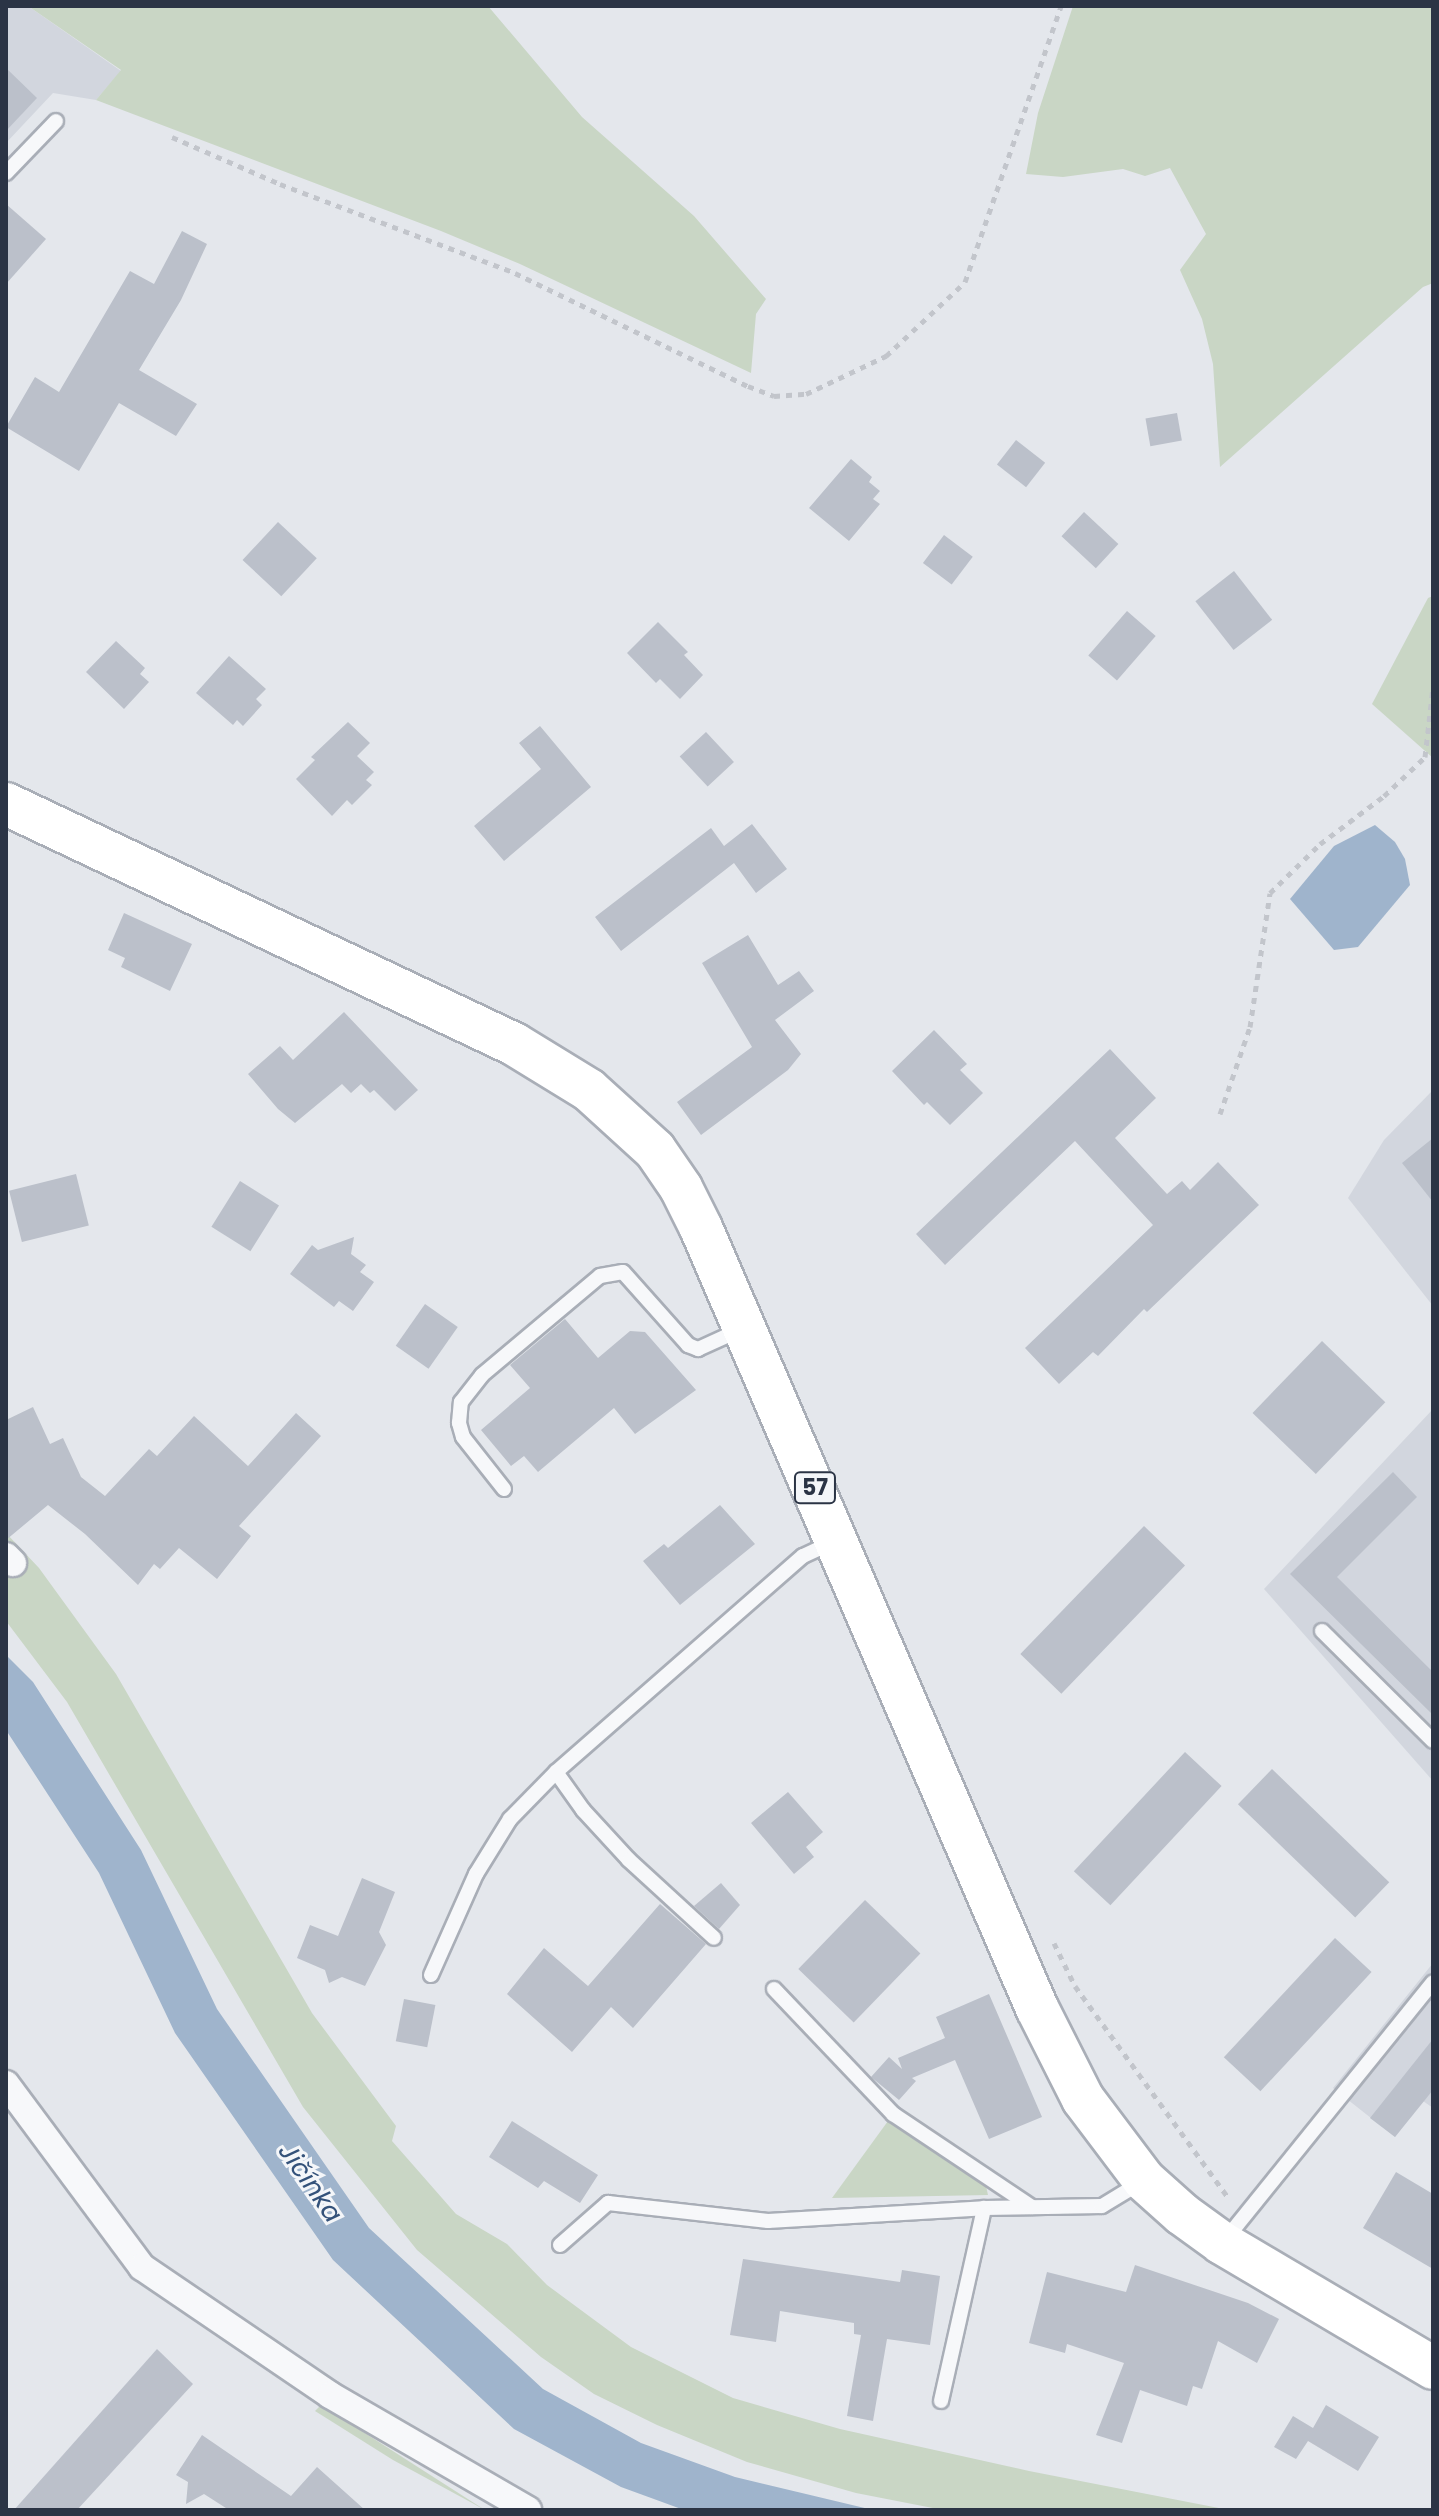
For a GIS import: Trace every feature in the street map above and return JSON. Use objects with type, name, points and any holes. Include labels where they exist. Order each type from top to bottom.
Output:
[{"type":"main road","name":"57","points":[[6,804],[434,1003],[514,1044],[589,1090],[655,1150],[681,1188],[745,1327],[1037,2008],[1083,2099],[1144,2180],[1222,2243],[1433,2368]]},
{"type":"street","points":[[6,2084],[142,2267],[330,2395],[528,2510]]},
{"type":"lane","points":[[6,173],[56,121]]},
{"type":"lane","points":[[504,1489],[463,1437],[459,1423],[461,1402],[482,1375],[600,1276],[623,1272],[688,1345],[698,1349],[745,1327]]},
{"type":"lane","points":[[431,1975],[465,1897],[503,1830],[556,1772],[803,1556],[837,1540]]},
{"type":"lane","points":[[1322,1631],[1433,1741]]},
{"type":"lane","points":[[556,1772],[583,1810],[629,1860],[714,1938]]},
{"type":"lane","points":[[1222,2243],[1433,1982]]},
{"type":"lane","points":[[774,1989],[893,2114],[1032,2207]]},
{"type":"lane","points":[[560,2245],[608,2203],[768,2221],[984,2208],[1102,2206],[1144,2180]]},
{"type":"lane","points":[[941,2401],[984,2208]]},
{"type":"path","points":[[172,137],[280,184],[515,273],[748,386],[774,396],[806,394],[886,356],[965,282],[1061,6]]},
{"type":"path","points":[[1220,1114],[1250,1027],[1270,893],[1320,844],[1384,796],[1425,757],[1433,687]]},
{"type":"shaded area","points":[[6,6],[28,6],[121,71],[96,100],[53,93],[6,143]]},
{"type":"shaded area","points":[[1433,1090],[1433,1306],[1348,1198],[1384,1140]]},
{"type":"shaded area","points":[[1433,1409],[1433,1781],[1264,1589]]},
{"type":"shaded area","points":[[1433,1963],[1433,2108],[1423,2101],[1395,2137],[1333,2088]]},
{"type":"green space","points":[[28,6],[488,6],[582,117],[694,216],[766,299],[756,314],[751,373],[520,264],[441,231],[96,100],[121,70]]},
{"type":"green space","points":[[1073,6],[1433,6],[1433,283],[1423,287],[1220,467],[1213,364],[1202,319],[1180,270],[1206,234],[1170,168],[1145,176],[1123,169],[1063,177],[1026,174],[1038,113]]},
{"type":"green space","points":[[1433,596],[1433,758],[1372,704],[1428,598]]},
{"type":"green space","points":[[6,1533],[39,1568],[116,1674],[312,2013],[396,2126],[392,2141],[456,2214],[507,2244],[547,2285],[631,2347],[733,2398],[840,2429],[1029,2471],[1229,2510],[943,2510],[856,2493],[747,2462],[657,2425],[594,2394],[541,2357],[417,2250],[303,2107],[67,1702],[6,1621]]},
{"type":"green space","points":[[888,2121],[986,2186],[988,2195],[832,2198]]},
{"type":"green space","points":[[321,2405],[485,2510],[393,2460],[315,2411]]},
{"type":"water","points":[[1375,825],[1395,842],[1405,859],[1410,885],[1358,947],[1334,950],[1290,899],[1334,846]]},
{"type":"water","name":"Jičínka","points":[[6,1655],[33,1682],[141,1850],[217,2009],[369,2228],[543,2389],[641,2443],[735,2477],[873,2510],[684,2510],[621,2487],[514,2429],[333,2260],[175,2033],[99,1873],[6,1730]]},
{"type":"building","points":[[6,68],[37,98],[6,131]]},
{"type":"building","points":[[6,204],[46,239],[6,284]]},
{"type":"building","points":[[182,231],[207,244],[181,300],[139,370],[197,404],[176,436],[119,403],[79,471],[6,427],[35,377],[59,392],[130,271],[154,284]]},
{"type":"building","points":[[1177,413],[1182,441],[1150,446],[1145,419]]},
{"type":"building","points":[[1016,440],[1045,463],[1026,487],[997,464]]},
{"type":"building","points":[[851,459],[872,477],[869,482],[880,491],[873,499],[880,504],[849,541],[809,508]]},
{"type":"building","points":[[1084,512],[1118,544],[1096,568],[1061,536]]},
{"type":"building","points":[[278,522],[317,558],[281,596],[243,560]]},
{"type":"building","points":[[944,535],[973,557],[952,585],[923,563]]},
{"type":"building","points":[[1234,571],[1272,620],[1234,650],[1195,601]]},
{"type":"building","points":[[1127,611],[1156,636],[1117,680],[1088,656]]},
{"type":"building","points":[[658,622],[688,652],[684,655],[703,675],[680,699],[660,679],[656,683],[627,653]]},
{"type":"building","points":[[116,641],[145,668],[140,674],[149,682],[124,709],[86,672]]},
{"type":"building","points":[[229,656],[266,689],[256,699],[262,705],[243,726],[237,720],[233,725],[196,693]]},
{"type":"building","points":[[348,722],[370,743],[357,756],[374,772],[366,780],[372,785],[352,805],[347,800],[332,816],[296,779],[315,760],[311,757]]},
{"type":"building","points":[[540,726],[591,787],[504,861],[474,826],[541,769],[519,743]]},
{"type":"building","points":[[706,732],[734,762],[708,787],[680,757]]},
{"type":"building","points":[[752,824],[787,869],[756,893],[734,863],[621,951],[595,917],[711,828],[724,846]]},
{"type":"building","points":[[124,913],[192,944],[170,991],[121,967],[125,958],[108,950]]},
{"type":"building","points":[[748,935],[778,985],[799,971],[814,991],[775,1020],[801,1054],[788,1070],[701,1135],[677,1102],[752,1047],[702,963]]},
{"type":"building","points":[[344,1012],[418,1090],[395,1111],[374,1090],[370,1093],[361,1084],[351,1093],[342,1084],[295,1123],[278,1109],[248,1074],[280,1046],[293,1060]]},
{"type":"building","points":[[934,1030],[967,1064],[960,1070],[983,1093],[950,1125],[927,1102],[924,1105],[892,1071]]},
{"type":"building","points":[[1110,1049],[1156,1098],[1115,1138],[1167,1194],[1182,1181],[1190,1190],[1218,1162],[1259,1205],[1147,1312],[1144,1309],[1098,1356],[1093,1352],[1059,1384],[1025,1348],[1153,1225],[1075,1141],[945,1265],[916,1234]]},
{"type":"building","points":[[1433,1138],[1433,1202],[1402,1163]]},
{"type":"building","points":[[76,1174],[89,1225],[22,1242],[9,1191]]},
{"type":"building","points":[[240,1181],[279,1205],[250,1251],[211,1227]]},
{"type":"building","points":[[354,1237],[351,1254],[366,1265],[360,1272],[374,1282],[353,1311],[339,1301],[334,1307],[290,1274],[312,1245],[318,1250]]},
{"type":"building","points":[[425,1304],[458,1327],[429,1369],[396,1346]]},
{"type":"building","points":[[565,1319],[598,1358],[630,1331],[645,1332],[696,1390],[635,1434],[614,1408],[538,1472],[524,1456],[511,1466],[481,1430],[530,1388],[510,1365]]},
{"type":"building","points":[[1322,1341],[1385,1402],[1316,1474],[1253,1413]]},
{"type":"building","points":[[33,1407],[50,1444],[63,1438],[81,1477],[105,1496],[149,1449],[157,1456],[194,1416],[248,1466],[296,1413],[321,1436],[239,1526],[251,1536],[217,1579],[179,1548],[160,1569],[154,1564],[138,1585],[85,1534],[48,1505],[6,1540],[6,1420]]},
{"type":"building","points":[[1393,1472],[1417,1497],[1337,1577],[1433,1672],[1433,1715],[1290,1574]]},
{"type":"building","points":[[720,1505],[755,1544],[680,1605],[643,1561],[664,1544],[668,1548]]},
{"type":"building","points":[[1144,1526],[1185,1566],[1061,1694],[1020,1654]]},
{"type":"building","points":[[1185,1752],[1222,1786],[1110,1905],[1074,1871]]},
{"type":"building","points":[[1272,1769],[1389,1882],[1355,1917],[1238,1804]]},
{"type":"building","points":[[788,1792],[823,1832],[806,1847],[814,1857],[794,1874],[751,1823]]},
{"type":"building","points":[[362,1878],[395,1892],[379,1932],[386,1945],[365,1986],[342,1977],[329,1983],[325,1970],[297,1958],[310,1925],[338,1936]]},
{"type":"building","points":[[721,1883],[740,1905],[719,1929],[694,1906]]},
{"type":"building","points":[[865,1900],[920,1953],[854,2023],[798,1969]]},
{"type":"building","points":[[660,1904],[706,1944],[633,2028],[611,2007],[572,2052],[507,1994],[544,1948],[588,1986]]},
{"type":"building","points":[[1335,1938],[1372,1972],[1260,2091],[1224,2057]]},
{"type":"building","points":[[989,1994],[1042,2117],[989,2139],[955,2060],[912,2078],[916,2081],[899,2100],[871,2077],[889,2057],[902,2069],[898,2058],[945,2038],[936,2017]]},
{"type":"building","points":[[404,1999],[435,2005],[427,2047],[396,2041]]},
{"type":"building","points":[[1433,2039],[1433,2090],[1395,2137],[1370,2118]]},
{"type":"building","points":[[512,2121],[598,2175],[580,2203],[544,2181],[538,2188],[489,2157]]},
{"type":"building","points":[[1396,2172],[1433,2194],[1433,2269],[1363,2228]]},
{"type":"building","points":[[743,2259],[900,2282],[902,2270],[940,2276],[930,2345],[887,2339],[873,2421],[847,2416],[861,2335],[854,2334],[854,2323],[780,2311],[776,2342],[730,2335]]},
{"type":"building","points":[[1135,2265],[1248,2303],[1279,2319],[1257,2363],[1218,2341],[1202,2389],[1193,2386],[1187,2406],[1140,2390],[1122,2443],[1096,2435],[1124,2363],[1067,2344],[1065,2353],[1029,2343],[1047,2272],[1126,2292]]},
{"type":"building","points":[[157,2349],[193,2384],[77,2510],[14,2510]]},
{"type":"building","points":[[1326,2405],[1379,2437],[1358,2471],[1308,2441],[1296,2459],[1274,2447],[1293,2416],[1313,2428]]},
{"type":"building","points":[[202,2435],[291,2496],[317,2467],[365,2510],[229,2510],[204,2494],[186,2504],[188,2482],[176,2475]]}]
